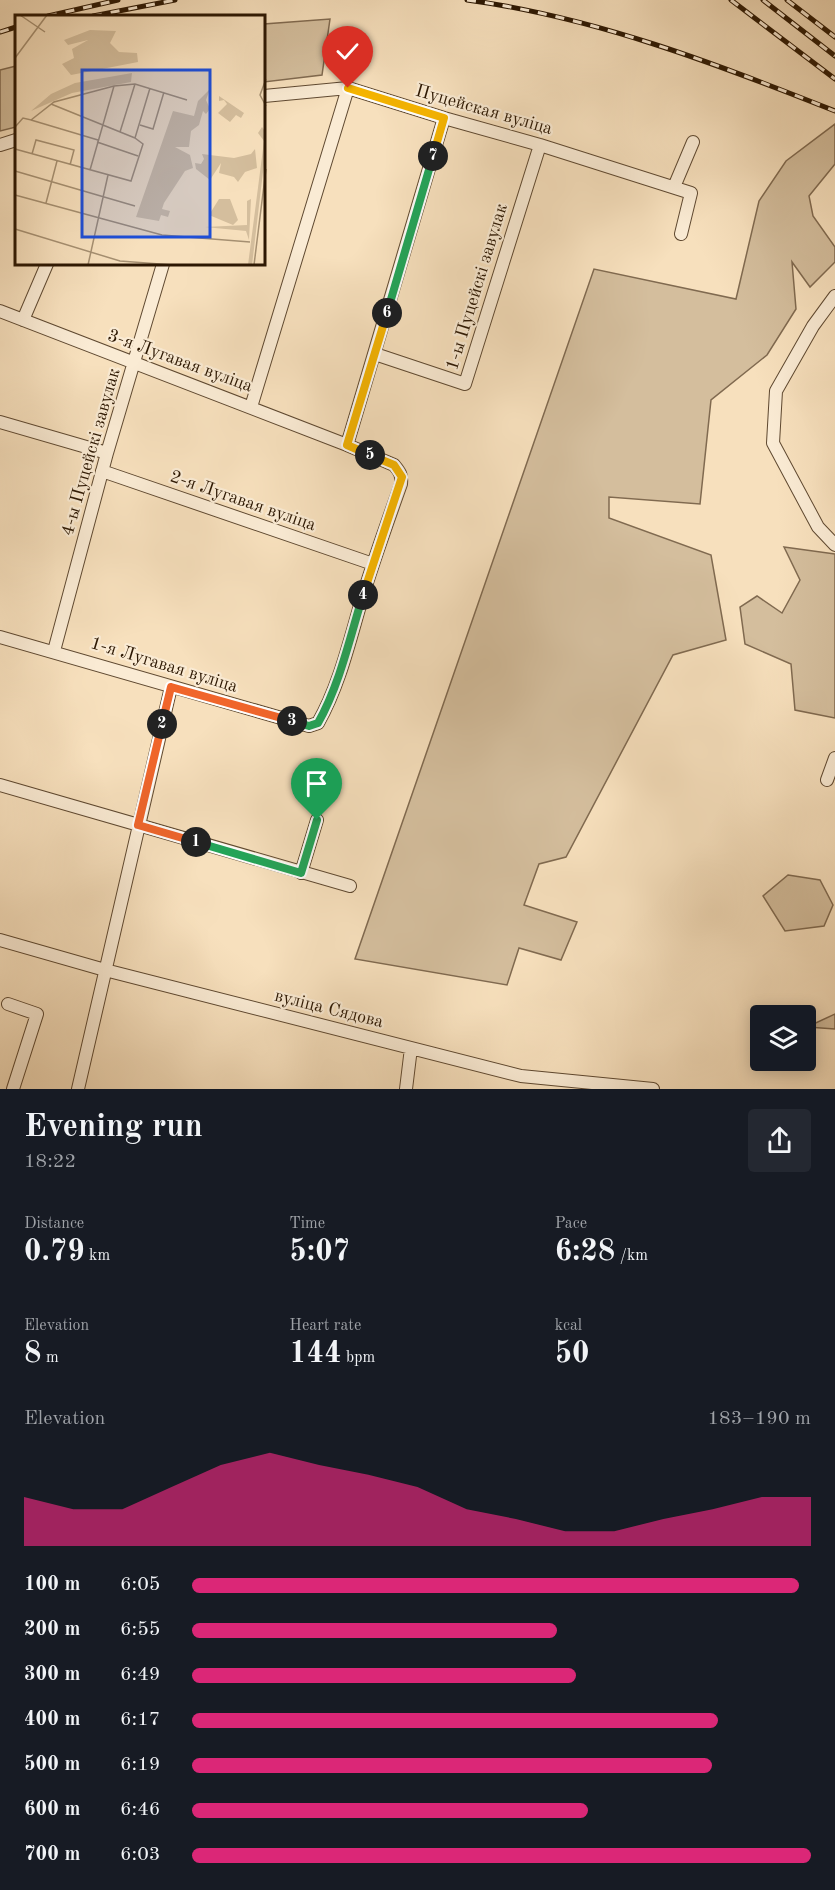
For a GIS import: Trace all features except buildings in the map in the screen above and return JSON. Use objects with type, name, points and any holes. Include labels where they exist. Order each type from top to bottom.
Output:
[{"type":"street","name":"Пуцейская вуліца","points":[[266,96],[348,88],[674,187],[691,193],[681,234]]},
{"type":"street","points":[[251,406],[348,88]]},
{"type":"street","points":[[347,445],[444,118]]},
{"type":"street","points":[[0,145],[15,140]]},
{"type":"street","points":[[674,187],[693,142]]},
{"type":"street","name":"1-ы Пуцейскі завулак","points":[[375,354],[465,384],[540,145]]},
{"type":"street","points":[[23,320],[47,266]]},
{"type":"street","name":"4-ы Пуцейскі завулак","points":[[54,651],[107,453],[162,266]]},
{"type":"street","points":[[835,296],[813,326],[776,391],[773,443],[818,527],[835,545]]},
{"type":"street","name":"3-я Лугавая вуліца","points":[[0,311],[251,406],[394,465],[402,477],[401,484],[373,564]]},
{"type":"street","points":[[0,422],[107,453]]},
{"type":"street","name":"2-я Лугавая вуліца","points":[[102,471],[373,564]]},
{"type":"street","name":"1-я Лугавая вуліца","points":[[0,637],[309,726],[318,723],[326,709],[373,564]]},
{"type":"street","points":[[78,1089],[171,687]]},
{"type":"street","points":[[827,780],[835,758]]},
{"type":"street","points":[[0,785],[350,886]]},
{"type":"street","points":[[301,873],[317,820]]},
{"type":"street","name":"вуліца Сядова","points":[[0,940],[105,970],[521,1076],[653,1089]]},
{"type":"street","points":[[8,1004],[37,1014],[13,1089]]},
{"type":"street","points":[[406,1089],[411,1048]]},
{"type":"shaded area","points":[[330,19],[322,75],[266,82],[266,24]]},
{"type":"shaded area","points":[[15,66],[15,127],[0,131],[0,70]]},
{"type":"shaded area","points":[[835,124],[835,164],[809,196],[813,216],[835,247],[835,262],[810,287],[792,262],[796,309],[767,355],[711,400],[700,504],[609,497],[609,518],[711,555],[726,640],[673,655],[566,857],[539,864],[524,905],[577,922],[561,960],[519,948],[507,985],[355,959],[594,269],[736,299],[759,201],[786,161]]},
{"type":"shaded area","points":[[784,547],[835,554],[835,718],[795,710],[791,664],[745,644],[740,607],[757,596],[782,613],[800,580]]},
{"type":"shaded area","points":[[788,875],[820,880],[833,905],[824,926],[785,931],[763,896]]},
{"type":"shaded area","points":[[835,1014],[835,1029],[816,1028],[816,1023]]},
{"type":"railway","points":[[52,15],[118,0]]},
{"type":"railway","points":[[98,15],[175,0]]},
{"type":"railway","points":[[467,0],[514,8],[608,30],[746,76],[835,111]]},
{"type":"railway","points":[[731,0],[835,79]]},
{"type":"railway","points":[[763,0],[835,56]]},
{"type":"railway","points":[[787,0],[835,37]]},
{"type":"railway","points":[[0,32],[15,27]]},
{"type":"route","points":[[317,820],[301,873],[138,825],[171,687],[309,726],[318,723],[326,709],[339,673],[401,484],[400,471],[394,465],[347,445],[444,118],[348,88]]}]
